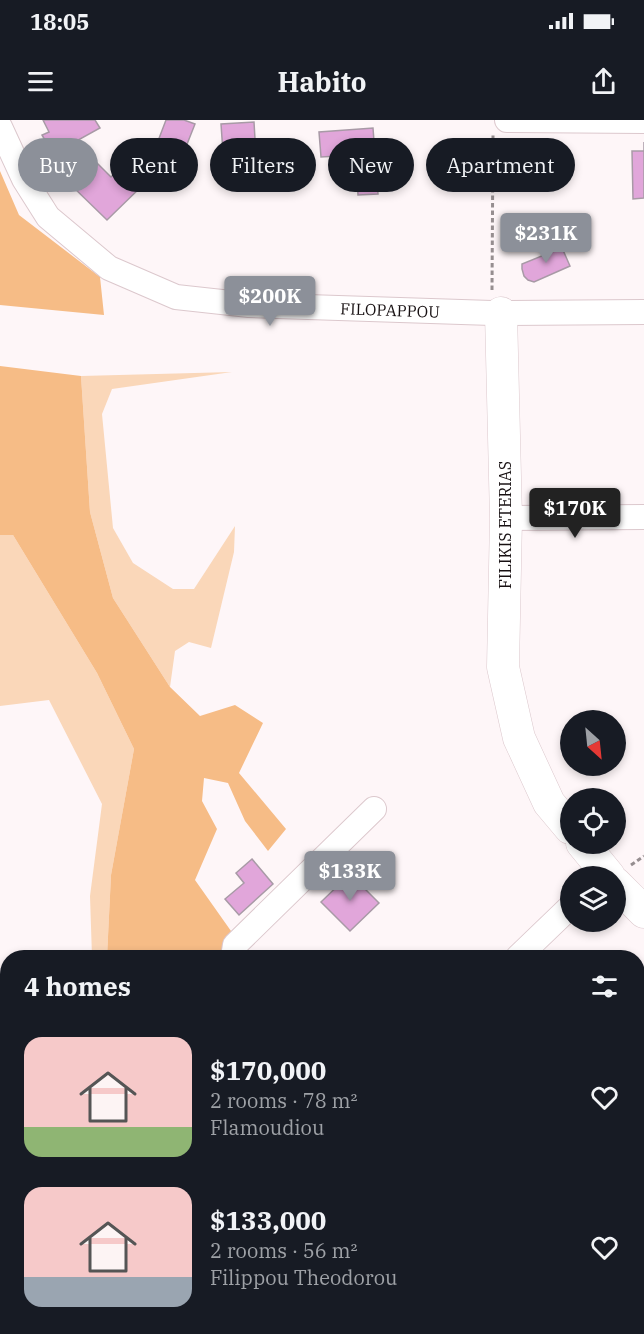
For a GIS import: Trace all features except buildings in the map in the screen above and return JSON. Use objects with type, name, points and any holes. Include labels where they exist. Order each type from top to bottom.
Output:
[{"type":"main road","name":"FILIKIS ETERIAS","points":[[497,313],[506,518],[503,667],[519,738],[549,803],[560,816]]},
{"type":"main road","points":[[590,854],[600,866]]},
{"type":"main road","points":[[626,894],[644,912]]},
{"type":"street","points":[[500,126],[644,121]]},
{"type":"street","name":"FILOPAPPOU","points":[[0,127],[24,179],[48,217],[109,268],[176,297],[249,306],[497,313],[644,312]]},
{"type":"street","points":[[506,518],[644,517]]},
{"type":"street","points":[[234,950],[235,945],[374,809]]},
{"type":"street","points":[[525,950],[560,917]]},
{"type":"path","points":[[497,313],[500,126]]},
{"type":"shaded area","points":[[0,171],[19,215],[100,277],[104,315],[0,305]]},
{"type":"shaded area","points":[[0,366],[81,376],[90,512],[113,598],[170,687],[200,716],[235,705],[263,723],[239,773],[286,829],[268,851],[245,821],[228,783],[204,778],[202,801],[217,829],[195,880],[231,931],[225,950],[107,950],[111,875],[134,749],[97,673],[13,535],[0,535]]},
{"type":"shaded area","points":[[232,372],[112,389],[102,414],[113,528],[133,563],[173,589],[194,589],[235,526],[234,552],[211,648],[189,642],[175,651],[170,687],[113,598],[90,512],[81,376]]},
{"type":"shaded area","points":[[0,535],[13,535],[97,673],[134,749],[111,875],[107,950],[92,950],[90,896],[102,804],[49,700],[0,706]]}]
